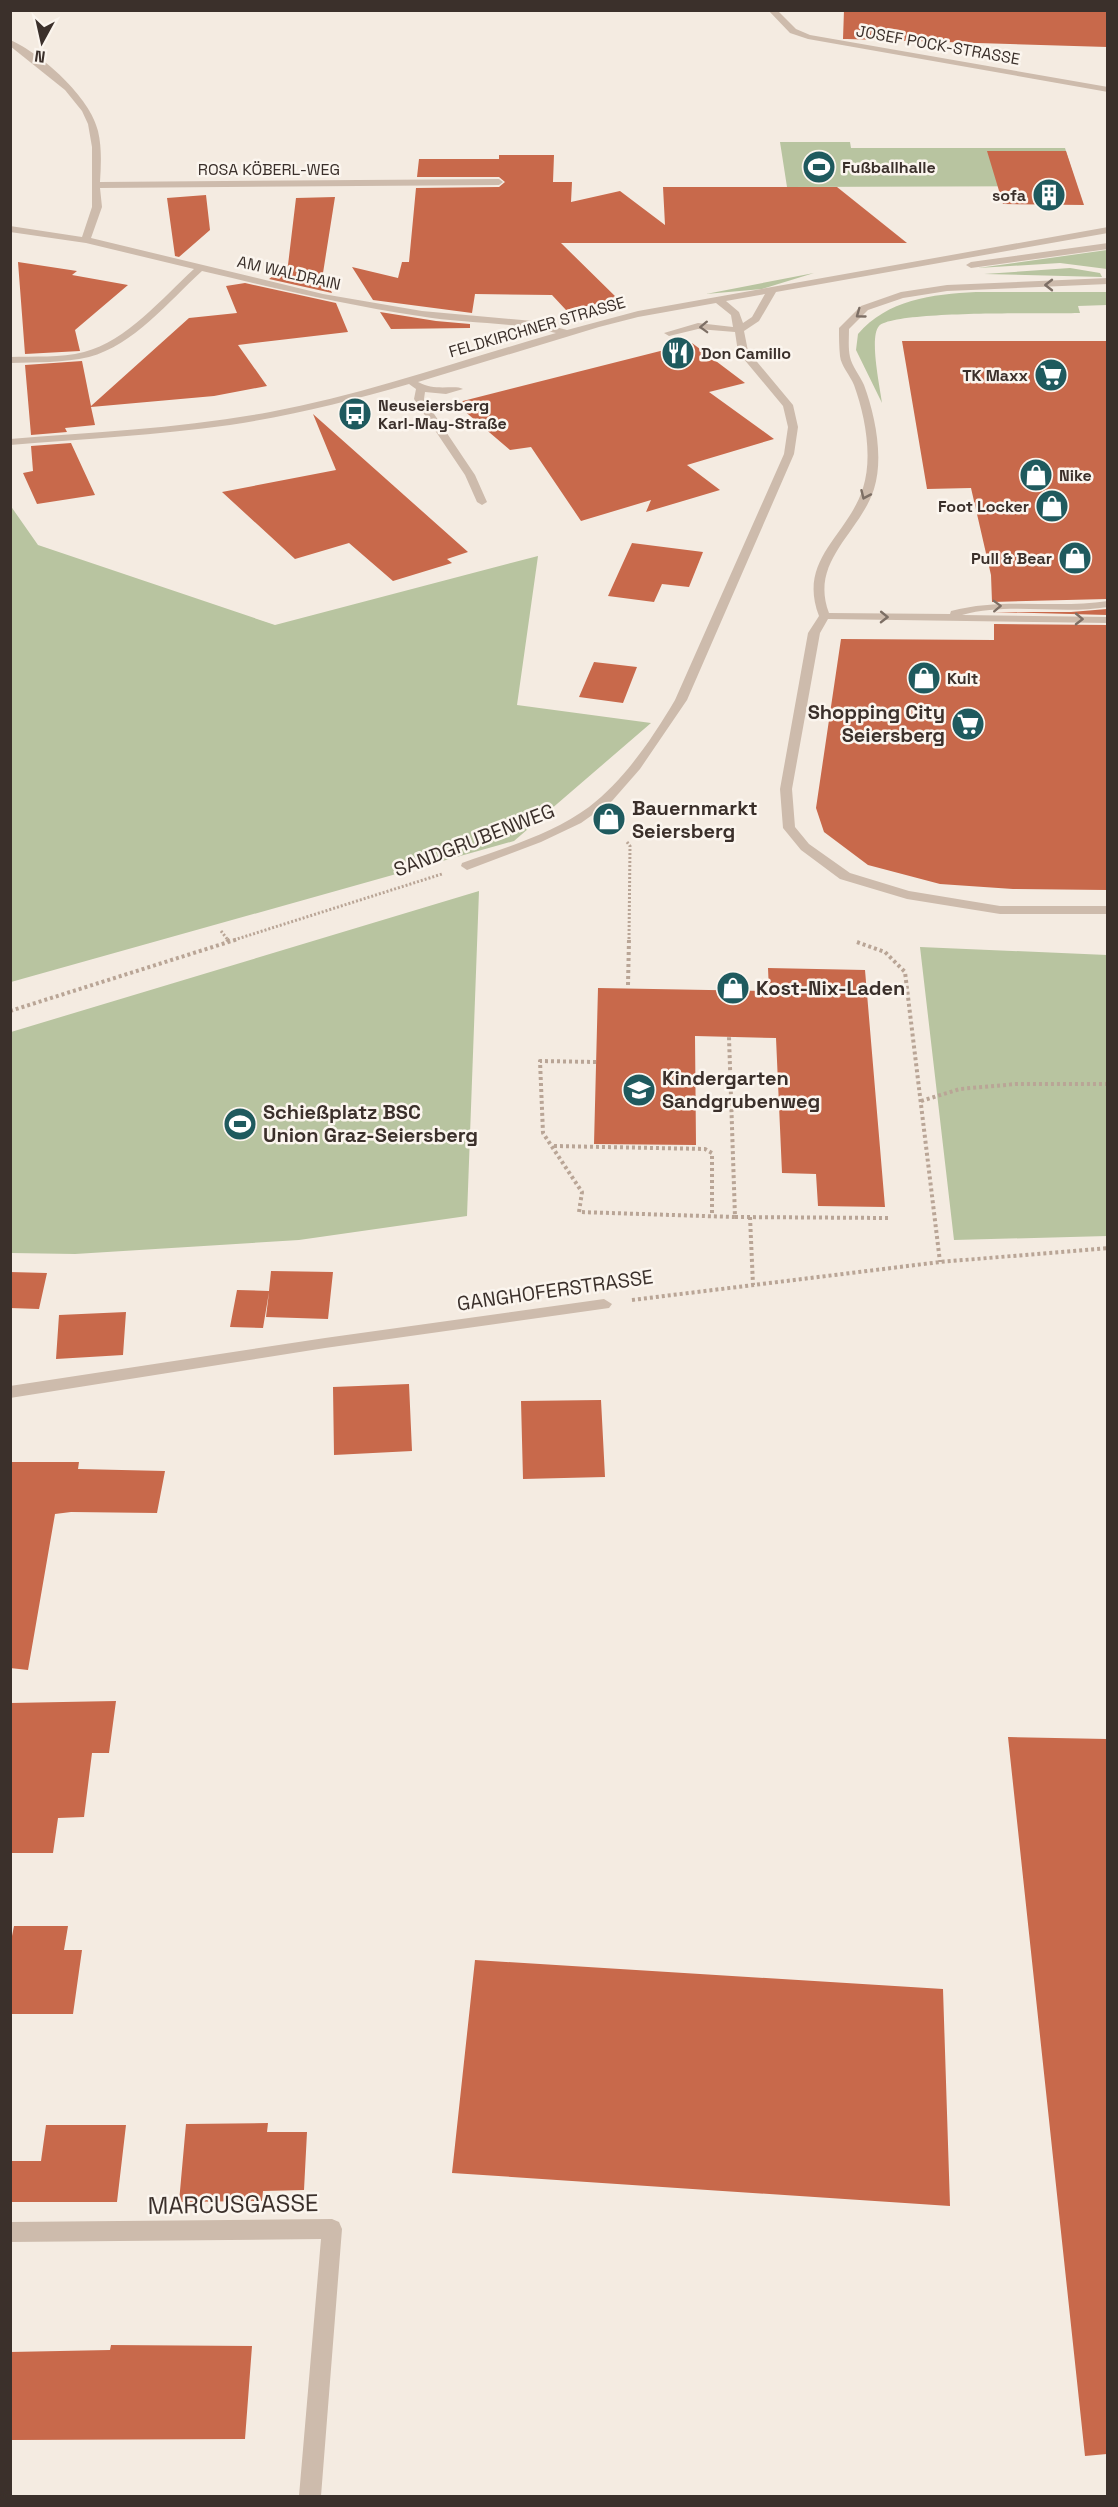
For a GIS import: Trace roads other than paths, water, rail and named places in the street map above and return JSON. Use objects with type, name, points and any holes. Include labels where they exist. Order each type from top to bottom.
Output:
[{"type":"street","name":"JOSEF POCK-STRASSE","points":[[772,10],[793,30],[808,37],[1107,90]]},
{"type":"street","points":[[10,42],[51,72],[77,100],[92,124],[97,151],[95,184],[97,207],[86,240]]},
{"type":"street","name":"ROSA KÖBERL-WEG","points":[[95,184],[499,182]]},
{"type":"street","name":"AM WALDRAIN","points":[[10,229],[86,240],[323,297],[384,309],[533,324],[564,332]]},
{"type":"street","name":"FELDKIRCHNER STRASSE","points":[[10,442],[167,429],[255,418],[338,400],[409,381],[564,332],[638,314],[1107,230]]},
{"type":"street","points":[[869,272],[969,265],[1107,246]]},
{"type":"street","points":[[10,360],[69,356],[97,351],[119,339],[201,267]]},
{"type":"street","points":[[825,616],[818,604],[818,587],[824,568],[831,550],[864,499],[872,469],[872,449],[862,397],[842,350],[842,336],[851,320],[874,304],[924,289],[1107,281]]},
{"type":"street","points":[[669,333],[698,326],[739,330],[756,319],[772,291]]},
{"type":"street","name":"SANDGRUBENWEG","points":[[467,866],[579,819],[615,789],[663,733],[681,700],[789,454],[793,428],[788,405],[743,352],[736,314],[720,301]]},
{"type":"street","points":[[409,381],[421,389],[447,392],[458,389]]},
{"type":"street","points":[[421,389],[419,399],[470,475],[482,502]]},
{"type":"street","points":[[940,618],[967,609],[993,605],[1089,606],[1107,604]]},
{"type":"street","points":[[825,616],[1107,620]]},
{"type":"street","points":[[825,616],[814,633],[786,789],[789,828],[805,847],[845,876],[907,895],[1000,910],[1107,910]]},
{"type":"street","name":"GANGHOFERSTRASSE","points":[[10,1392],[325,1343],[604,1304]]},
{"type":"street","name":"MARCUSGASSE","points":[[10,2232],[332,2229],[310,2496]]},
{"type":"place","name":"Fußballhalle","points":[[819,167]]},
{"type":"place","name":"sofa","points":[[1049,195]]},
{"type":"place","name":"Don Camillo","points":[[678,353]]},
{"type":"place","name":"TK Maxx","points":[[1051,375]]},
{"type":"place","name":"Neuseiersberg Karl-May-Straße","points":[[355,414]]},
{"type":"place","name":"Nike","points":[[1036,475]]},
{"type":"place","name":"Foot Locker","points":[[1052,506]]},
{"type":"place","name":"Pull & Bear","points":[[1075,558]]},
{"type":"place","name":"Kult","points":[[924,678]]},
{"type":"place","name":"Shopping City Seiersberg","points":[[968,724]]},
{"type":"place","name":"Bauernmarkt Seiersberg","points":[[609,819]]},
{"type":"place","name":"Kost-Nix-Laden","points":[[733,988]]},
{"type":"place","name":"Kindergarten Sandgrubenweg","points":[[639,1090]]},
{"type":"place","name":"Schießplatz BSC Union Graz-Seiersberg","points":[[240,1124]]}]
